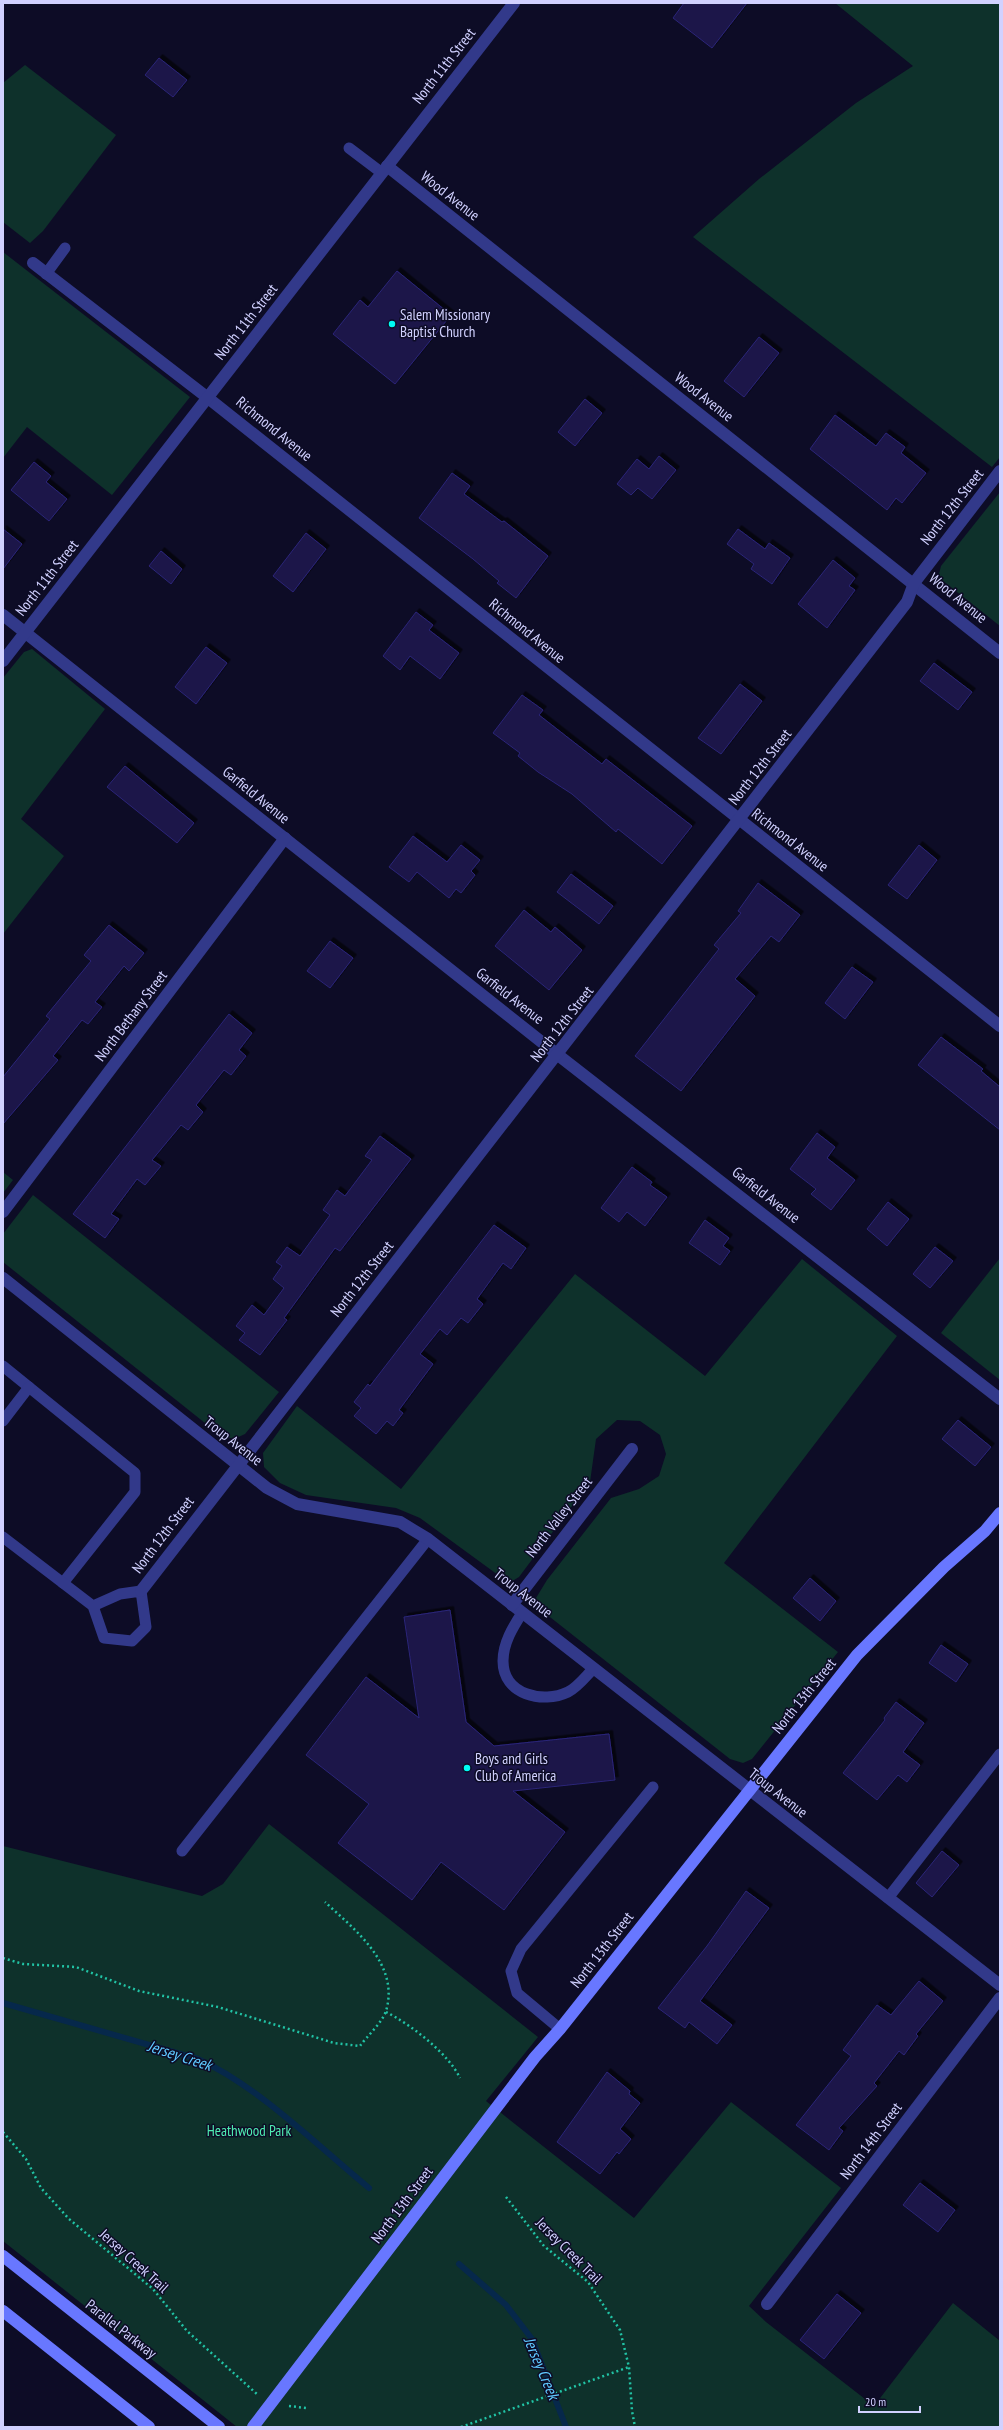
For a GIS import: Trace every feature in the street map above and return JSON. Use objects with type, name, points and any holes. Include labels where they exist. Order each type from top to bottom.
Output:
[{"type":"street","name":"North 11th Street","points":[[3,661],[514,3]]},
{"type":"street","name":"Wood Avenue","points":[[384,170],[914,583],[1000,653]]},
{"type":"street","name":"Richmond Avenue","points":[[33,263],[208,398],[1000,1026]]},
{"type":"street","name":"North 12th Street","points":[[141,1591],[237,1465],[558,1055],[907,602],[914,583],[1000,471]]},
{"type":"street","name":"Garfield Avenue","points":[[3,615],[558,1055],[1000,1399]]},
{"type":"street","name":"North Bethany Street","points":[[3,1212],[285,838]]},
{"type":"street","name":"Troup Avenue","points":[[3,1278],[267,1488],[297,1504],[400,1522],[428,1539],[749,1791],[1000,1985]]},
{"type":"street","name":"North Valley Street","points":[[512,1605],[632,1449]]},
{"type":"street","name":"North 13th Street","points":[[253,2427],[535,2057],[560,2029],[857,1655],[944,1567],[985,1531],[1000,1513]]},
{"type":"street","name":"North 14th Street","points":[[767,2304],[1000,1998]]},
{"type":"street","name":"Parallel Parkway","points":[[3,2256],[219,2427]]},
{"type":"street","points":[[3,2311],[150,2427]]},
{"type":"lane","points":[[349,148],[384,170]]},
{"type":"lane","points":[[46,274],[65,248]]},
{"type":"lane","points":[[3,1366],[135,1473],[135,1492],[63,1583]]},
{"type":"lane","points":[[3,1421],[29,1387]]},
{"type":"lane","points":[[3,1537],[93,1606],[104,1638],[132,1641],[146,1627],[141,1591],[120,1594],[93,1606]]},
{"type":"lane","points":[[182,1851],[428,1539]]},
{"type":"lane","points":[[522,1613],[506,1644],[503,1662],[507,1678],[518,1691],[533,1697],[552,1698],[570,1691],[594,1669]]},
{"type":"lane","points":[[888,1898],[1000,1754]]},
{"type":"lane","points":[[560,2029],[517,1993],[511,1971],[521,1949],[653,1787]]},
{"type":"path","points":[[3,1958],[24,1964],[76,1967],[139,1991],[218,2007],[334,2043],[360,2046],[386,2012],[388,1987],[382,1963],[361,1936],[325,1902]]},
{"type":"path","points":[[386,2012],[404,2021],[428,2040],[460,2078]]},
{"type":"path","name":"Jersey Creek Trail","points":[[3,2132],[26,2158],[41,2188],[69,2219],[107,2249],[153,2289],[187,2331],[269,2406]]},
{"type":"path","name":"Jersey Creek Trail","points":[[506,2197],[544,2246],[588,2282],[620,2330],[629,2367],[632,2411],[635,2427]]},
{"type":"path","points":[[461,2427],[511,2411],[629,2367]]},
{"type":"path","points":[[269,2406],[306,2408]]},
{"type":"green space","points":[[835,3],[1000,3],[1000,457],[992,467],[693,237],[759,179],[856,103],[913,66]]},
{"type":"green space","points":[[25,65],[116,135],[43,231],[30,243],[3,222],[3,83]]},
{"type":"green space","points":[[3,252],[190,397],[112,495],[27,427],[3,458]]},
{"type":"green space","points":[[1000,492],[1000,626],[942,580],[939,574],[941,566]]},
{"type":"green space","points":[[32,649],[105,709],[21,819],[64,856],[3,934],[3,678],[24,652]]},
{"type":"green space","points":[[3,1172],[13,1180],[3,1193]]},
{"type":"green space","points":[[33,1195],[279,1392],[245,1434],[234,1439],[220,1435],[3,1262],[3,1234]]},
{"type":"green space","points":[[1000,1258],[1000,1380],[941,1333]]},
{"type":"green space","points":[[802,1259],[897,1336],[724,1563],[838,1652],[752,1759],[743,1763],[730,1759],[541,1610],[536,1598],[547,1580],[611,1498],[639,1489],[659,1476],[666,1454],[660,1435],[640,1421],[617,1420],[596,1439],[590,1482],[519,1577],[509,1583],[420,1518],[396,1508],[306,1495],[280,1483],[264,1467],[263,1453],[297,1406],[401,1489],[575,1274],[705,1376]]},
{"type":"green space","name":"Heathwood Park","points":[[269,1824],[538,2037],[486,2101],[634,2218],[731,2102],[841,2188],[749,2306],[766,2322],[874,2406],[953,2303],[1000,2341],[1000,2427],[237,2427],[3,2241],[3,1846],[202,1896],[223,1884]]},
{"type":"building","points":[[684,3],[747,3],[712,48],[673,18]]},
{"type":"building","points":[[159,58],[187,80],[173,97],[145,75]]},
{"type":"building","name":"Salem Missionary Baptist Church","points":[[397,271],[451,315],[395,384],[333,334],[360,300],[368,307]]},
{"type":"building","points":[[759,337],[779,353],[744,397],[724,381]]},
{"type":"building","points":[[585,399],[602,413],[575,446],[558,432]]},
{"type":"building","points":[[835,415],[876,446],[886,433],[905,447],[901,453],[926,473],[902,503],[896,498],[887,510],[810,449]]},
{"type":"building","points":[[659,456],[676,470],[652,499],[638,488],[631,495],[617,484],[637,459],[649,469]]},
{"type":"building","points":[[34,462],[51,476],[46,482],[67,499],[49,521],[11,490]]},
{"type":"building","points":[[452,473],[470,486],[464,494],[502,522],[504,521],[548,556],[516,598],[497,583],[499,581],[473,559],[419,518]]},
{"type":"building","points":[[3,529],[22,544],[3,569]]},
{"type":"building","points":[[738,529],[765,549],[769,543],[790,558],[772,584],[751,569],[754,564],[727,544]]},
{"type":"building","points":[[306,533],[326,549],[293,592],[273,576]]},
{"type":"building","points":[[161,551],[182,569],[171,584],[149,566]]},
{"type":"building","points":[[833,560],[855,578],[849,586],[855,590],[827,628],[798,604]]},
{"type":"building","points":[[416,612],[433,625],[429,630],[459,653],[440,679],[410,656],[400,670],[383,656]]},
{"type":"building","points":[[206,647],[227,663],[196,704],[175,687]]},
{"type":"building","points":[[934,663],[972,692],[958,710],[920,681]]},
{"type":"building","points":[[740,684],[762,701],[721,754],[698,738]]},
{"type":"building","points":[[522,695],[543,710],[539,715],[602,764],[606,759],[692,826],[662,864],[618,829],[616,832],[572,794],[538,772],[518,756],[520,753],[493,733]]},
{"type":"building","points":[[125,766],[194,823],[177,843],[107,787]]},
{"type":"building","points":[[413,836],[447,862],[461,845],[480,860],[471,871],[475,875],[461,893],[456,889],[449,898],[417,872],[409,882],[389,867]]},
{"type":"building","points":[[919,845],[937,860],[907,899],[888,885]]},
{"type":"building","points":[[571,874],[613,906],[599,924],[557,892]]},
{"type":"building","points":[[758,883],[800,915],[779,942],[771,936],[735,979],[755,996],[681,1091],[635,1056],[719,949],[714,945],[741,913],[738,911]]},
{"type":"building","points":[[524,910],[551,932],[555,927],[582,950],[549,990],[495,946]]},
{"type":"building","points":[[109,925],[144,953],[129,971],[124,966],[95,1002],[102,1007],[88,1024],[82,1020],[53,1056],[58,1060],[3,1124],[3,1077],[50,1019],[46,1016],[91,961],[84,955]]},
{"type":"building","points":[[330,941],[353,958],[330,988],[307,971]]},
{"type":"building","points":[[852,967],[873,982],[845,1019],[825,1003]]},
{"type":"building","points":[[229,1014],[252,1033],[239,1050],[246,1056],[231,1075],[224,1070],[196,1105],[203,1112],[188,1130],[181,1125],[152,1160],[161,1166],[145,1185],[137,1179],[111,1214],[119,1219],[105,1238],[73,1214]]},
{"type":"building","points":[[941,1037],[983,1069],[981,1071],[1000,1087],[1000,1130],[918,1065]]},
{"type":"building","points":[[817,1133],[835,1147],[827,1158],[855,1180],[831,1210],[811,1194],[816,1189],[790,1169]]},
{"type":"building","points":[[380,1136],[411,1159],[340,1251],[335,1248],[284,1318],[287,1320],[260,1355],[239,1340],[245,1333],[236,1326],[252,1305],[264,1315],[284,1288],[273,1279],[282,1266],[276,1262],[287,1247],[300,1256],[330,1215],[323,1210],[337,1190],[345,1196],[372,1160],[365,1156]]},
{"type":"building","points":[[632,1167],[652,1182],[650,1185],[667,1197],[645,1226],[627,1212],[619,1222],[601,1208]]},
{"type":"building","points":[[888,1202],[909,1219],[887,1246],[867,1229]]},
{"type":"building","points":[[705,1220],[729,1238],[723,1246],[730,1251],[720,1265],[689,1243]]},
{"type":"building","points":[[494,1225],[526,1248],[511,1269],[503,1263],[477,1299],[483,1304],[468,1323],[461,1318],[447,1335],[440,1329],[420,1354],[433,1364],[399,1410],[403,1413],[393,1426],[387,1421],[376,1434],[354,1416],[361,1408],[354,1402],[368,1384],[370,1386]]},
{"type":"building","points":[[935,1247],[953,1261],[930,1288],[913,1274]]},
{"type":"building","points":[[958,1420],[991,1447],[975,1466],[942,1439]]},
{"type":"building","points":[[810,1578],[836,1601],[820,1621],[793,1598]]},
{"type":"building","name":"Boys and Girls Club of America","points":[[450,1610],[466,1722],[494,1746],[609,1734],[615,1780],[513,1791],[565,1832],[504,1910],[441,1862],[412,1900],[338,1843],[369,1804],[306,1755],[366,1677],[419,1718],[404,1617]]},
{"type":"building","points":[[941,1645],[968,1664],[956,1682],[929,1663]]},
{"type":"building","points":[[896,1702],[924,1723],[903,1752],[920,1765],[907,1782],[898,1775],[877,1800],[843,1773],[885,1720],[884,1718]]},
{"type":"building","points":[[942,1851],[959,1865],[932,1897],[916,1883]]},
{"type":"building","points":[[746,1891],[769,1908],[700,2001],[732,2025],[717,2044],[689,2022],[685,2028],[658,2008],[707,1946]]},
{"type":"building","points":[[919,1981],[943,2001],[916,2034],[918,2036],[904,2055],[899,2051],[874,2083],[877,2086],[839,2128],[843,2131],[829,2150],[796,2125],[851,2056],[843,2050],[877,2005],[891,2015]]},
{"type":"building","points":[[607,2072],[630,2091],[629,2094],[640,2103],[620,2129],[631,2139],[619,2154],[617,2152],[600,2174],[557,2142]]},
{"type":"building","points":[[920,2183],[955,2210],[938,2232],[903,2205]]},
{"type":"building","points":[[837,2294],[861,2313],[824,2359],[800,2340]]},
{"type":"waterway","name":"Jersey Creek","points":[[3,2003],[198,2059],[243,2085],[265,2101],[369,2188]]},
{"type":"waterway","name":"Jersey Creek","points":[[459,2264],[506,2305],[532,2339],[566,2427]]},
{"type":"place","name":"Salem Missionary Baptist Church","points":[[392,324]]},
{"type":"place","name":"Boys and Girls Club of America","points":[[467,1768]]}]
